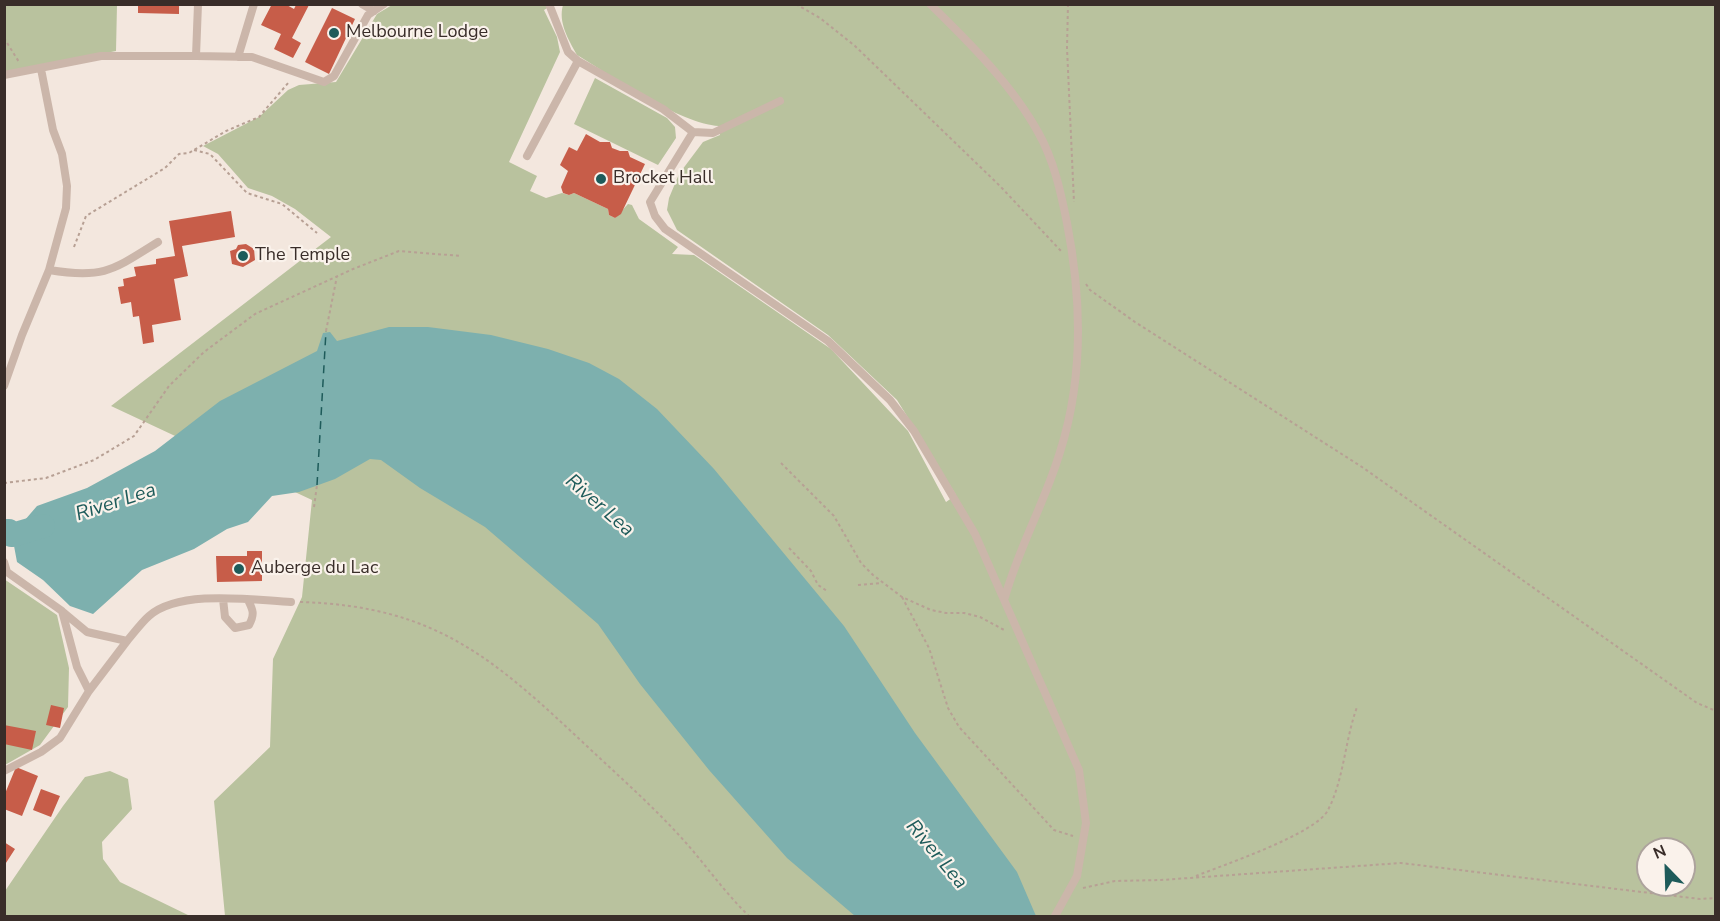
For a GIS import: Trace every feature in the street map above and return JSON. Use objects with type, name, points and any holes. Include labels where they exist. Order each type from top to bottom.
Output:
[{"type":"lane","points":[[196,56],[198,4]]},
{"type":"lane","points":[[238,57],[254,4]]},
{"type":"lane","points":[[362,4],[374,11]]},
{"type":"lane","points":[[4,75],[101,56],[252,57],[324,82],[334,76],[368,15],[384,4]]},
{"type":"lane","points":[[549,4],[568,51],[578,61],[663,109],[693,132],[713,133],[780,101]]},
{"type":"lane","points":[[930,4],[1020,104],[1040,134],[1060,189],[1076,267],[1080,319],[1074,389],[1060,452],[1022,544],[1005,597]]},
{"type":"lane","points":[[527,156],[578,61]]},
{"type":"lane","points":[[4,386],[49,270],[66,208],[67,186],[62,154],[51,122],[41,69]]},
{"type":"lane","points":[[693,132],[650,202],[655,216],[665,230],[828,341],[890,400],[914,431],[975,534],[1005,597],[1079,770],[1084,794],[1086,823],[1077,876],[1054,916]]},
{"type":"lane","points":[[49,270],[78,275],[113,271],[158,242]]},
{"type":"lane","points":[[4,562],[6,572],[62,611],[87,632],[127,641]]},
{"type":"lane","points":[[223,599],[225,617],[235,628],[249,625],[253,618],[254,611],[248,600]]},
{"type":"lane","points":[[4,771],[41,752],[60,738],[89,691],[150,615],[179,601],[223,599],[291,602]]},
{"type":"lane","points":[[62,611],[78,667],[89,691]]},
{"type":"path","points":[[796,4],[820,18],[855,46],[1000,186],[1076,267],[1090,290],[1135,322],[1362,468],[1697,703],[1716,711]]},
{"type":"path","points":[[1068,4],[1067,48],[1073,128],[1074,209]]},
{"type":"path","points":[[4,38],[26,72]]},
{"type":"path","points":[[74,247],[86,216],[165,168],[179,154],[194,150],[226,131],[259,117],[290,80]]},
{"type":"path","points":[[194,150],[210,154],[247,193],[282,204],[317,233]]},
{"type":"path","points":[[4,483],[46,478],[94,460],[134,436],[170,386],[233,328],[255,314],[337,276],[399,251],[461,256]]},
{"type":"path","points":[[326,331],[337,276]]},
{"type":"path","points":[[781,463],[834,516],[861,563],[902,597],[931,609],[980,617],[1005,630],[1024,644]]},
{"type":"path","points":[[314,507],[316,485]]},
{"type":"path","points":[[789,549],[811,571],[818,585],[827,591]]},
{"type":"path","points":[[858,585],[884,583]]},
{"type":"path","points":[[902,597],[930,648],[948,708],[959,727],[1054,830],[1066,836],[1083,837]]},
{"type":"path","points":[[291,602],[344,605],[397,615],[451,637],[495,664],[667,822],[749,916]]},
{"type":"path","points":[[1193,877],[1263,850],[1307,828],[1327,812],[1357,707]]},
{"type":"path","points":[[1067,894],[1115,881],[1401,863],[1700,899],[1716,898]]},
{"type":"green space","points":[[5,5],[117,5],[116,51],[5,73]]},
{"type":"green space","name":"Brocket Hall","points":[[392,5],[552,5],[544,10],[557,37],[560,52],[509,162],[537,176],[530,191],[546,198],[562,193],[569,195],[574,193],[608,209],[609,215],[615,218],[628,204],[632,205],[639,219],[678,247],[672,254],[694,255],[831,349],[908,431],[946,502],[956,495],[897,400],[828,335],[677,230],[667,210],[669,198],[679,174],[703,142],[720,135],[719,126],[685,117],[666,108],[577,55],[563,24],[563,5],[1715,5],[1715,916],[225,916],[214,801],[270,747],[273,659],[302,597],[312,500],[111,406],[331,237],[295,209],[272,196],[248,188],[218,154],[203,146],[259,117],[288,90],[299,85],[336,82],[377,14]]},
{"type":"green space","points":[[595,78],[667,118],[675,127],[676,138],[658,165],[574,124]]},
{"type":"green space","points":[[4,579],[57,615],[69,668],[68,707],[40,745],[5,765]]},
{"type":"green space","points":[[110,771],[128,779],[132,809],[102,842],[103,859],[120,882],[190,916],[5,916],[5,891],[63,806],[85,777]]},
{"type":"water","points":[[389,327],[428,327],[491,335],[548,349],[589,363],[619,379],[657,409],[714,469],[844,626],[915,733],[1017,872],[1036,916],[855,916],[787,858],[709,770],[640,684],[598,624],[485,527],[420,488],[381,460],[370,459],[335,479],[299,492],[272,496],[248,522],[227,529],[194,549],[142,570],[93,614],[70,606],[43,580],[17,562],[12,535],[37,506],[87,488],[155,451],[220,401],[317,351],[323,333],[330,332],[337,341]]},
{"type":"building","points":[[138,4],[179,4],[179,14],[138,13]]},
{"type":"building","points":[[272,4],[285,4],[294,9],[296,5],[309,5],[292,38],[301,43],[293,58],[274,49],[281,34],[261,25]]},
{"type":"building","name":"Melbourne Lodge","points":[[332,8],[355,19],[329,74],[305,62]]},
{"type":"building","name":"Brocket Hall","points":[[586,134],[600,142],[610,142],[612,148],[628,151],[630,157],[645,164],[621,214],[615,218],[609,215],[608,209],[574,193],[569,195],[563,193],[561,187],[568,171],[560,165],[569,147],[577,151]]},
{"type":"building","points":[[231,211],[235,237],[182,246],[188,276],[174,279],[181,320],[152,325],[154,342],[143,344],[139,316],[133,317],[131,302],[121,304],[118,287],[124,286],[123,279],[136,276],[134,267],[156,264],[156,259],[175,256],[169,221]]},
{"type":"building","name":"The Temple","points":[[246,244],[254,249],[255,260],[243,267],[232,264],[230,251],[236,249],[238,245]]},
{"type":"building","name":"Auberge du Lac","points":[[247,551],[262,551],[262,581],[217,582],[216,556],[247,556]]},
{"type":"building","points":[[51,705],[64,708],[60,728],[46,725]]},
{"type":"building","points":[[4,725],[36,731],[32,750],[4,744]]},
{"type":"building","points":[[16,767],[38,776],[22,816],[4,809],[4,796]]},
{"type":"building","points":[[41,789],[60,796],[51,817],[33,810]]},
{"type":"building","points":[[4,842],[15,849],[4,866]]},
{"type":"waterway","name":"River Lea","points":[[4,531],[9,531],[12,535],[43,526]]},
{"type":"ferry route","points":[[317,485],[326,331]]},
{"type":"place","name":"Melbourne Lodge","points":[[334,33]]},
{"type":"place","name":"Brocket Hall","points":[[601,179]]},
{"type":"place","name":"The Temple","points":[[243,256]]},
{"type":"place","name":"Auberge du Lac","points":[[239,569]]}]
